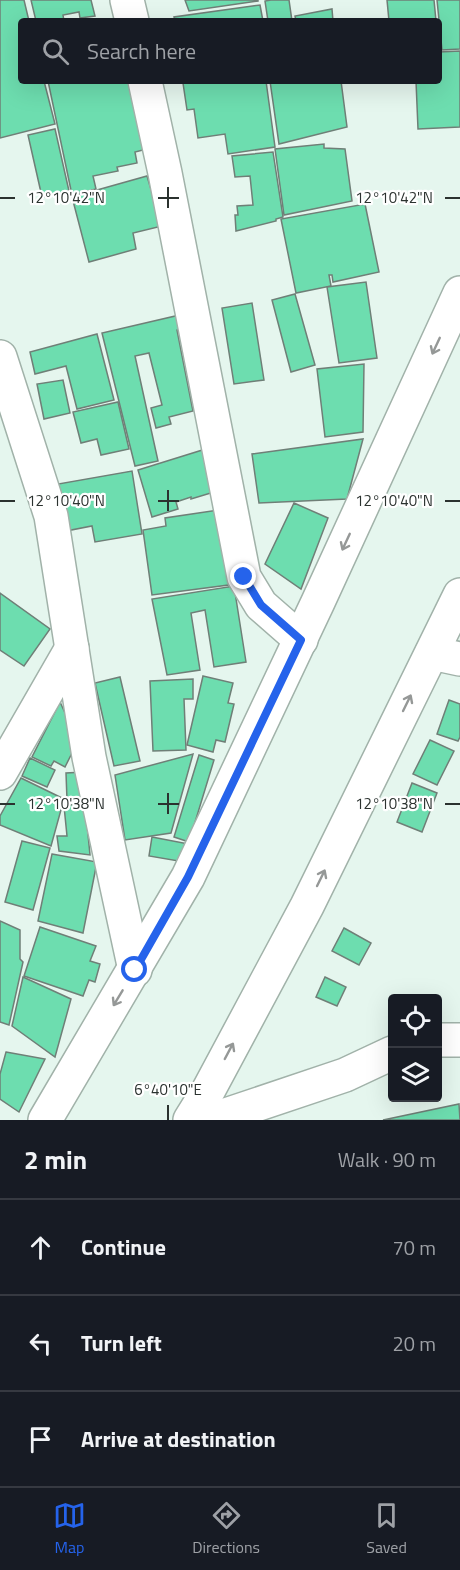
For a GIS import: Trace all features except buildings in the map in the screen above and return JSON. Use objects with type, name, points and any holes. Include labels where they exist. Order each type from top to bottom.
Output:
[{"type":"street","points":[[127,0],[131,18]]},
{"type":"street","points":[[146,84],[244,577],[261,605],[301,640]]},
{"type":"street","points":[[45,1120],[188,877],[301,640],[460,293]]},
{"type":"street","points":[[3,375],[51,516],[89,757],[135,970]]},
{"type":"street","points":[[190,1120],[446,656],[460,595]]},
{"type":"street","points":[[0,773],[72,648]]},
{"type":"street","points":[[442,1040],[460,1041]]},
{"type":"street","points":[[211,1120],[345,1075],[388,1055]]},
{"type":"route","points":[[135,970],[188,877],[301,640],[261,605],[244,577]]}]
